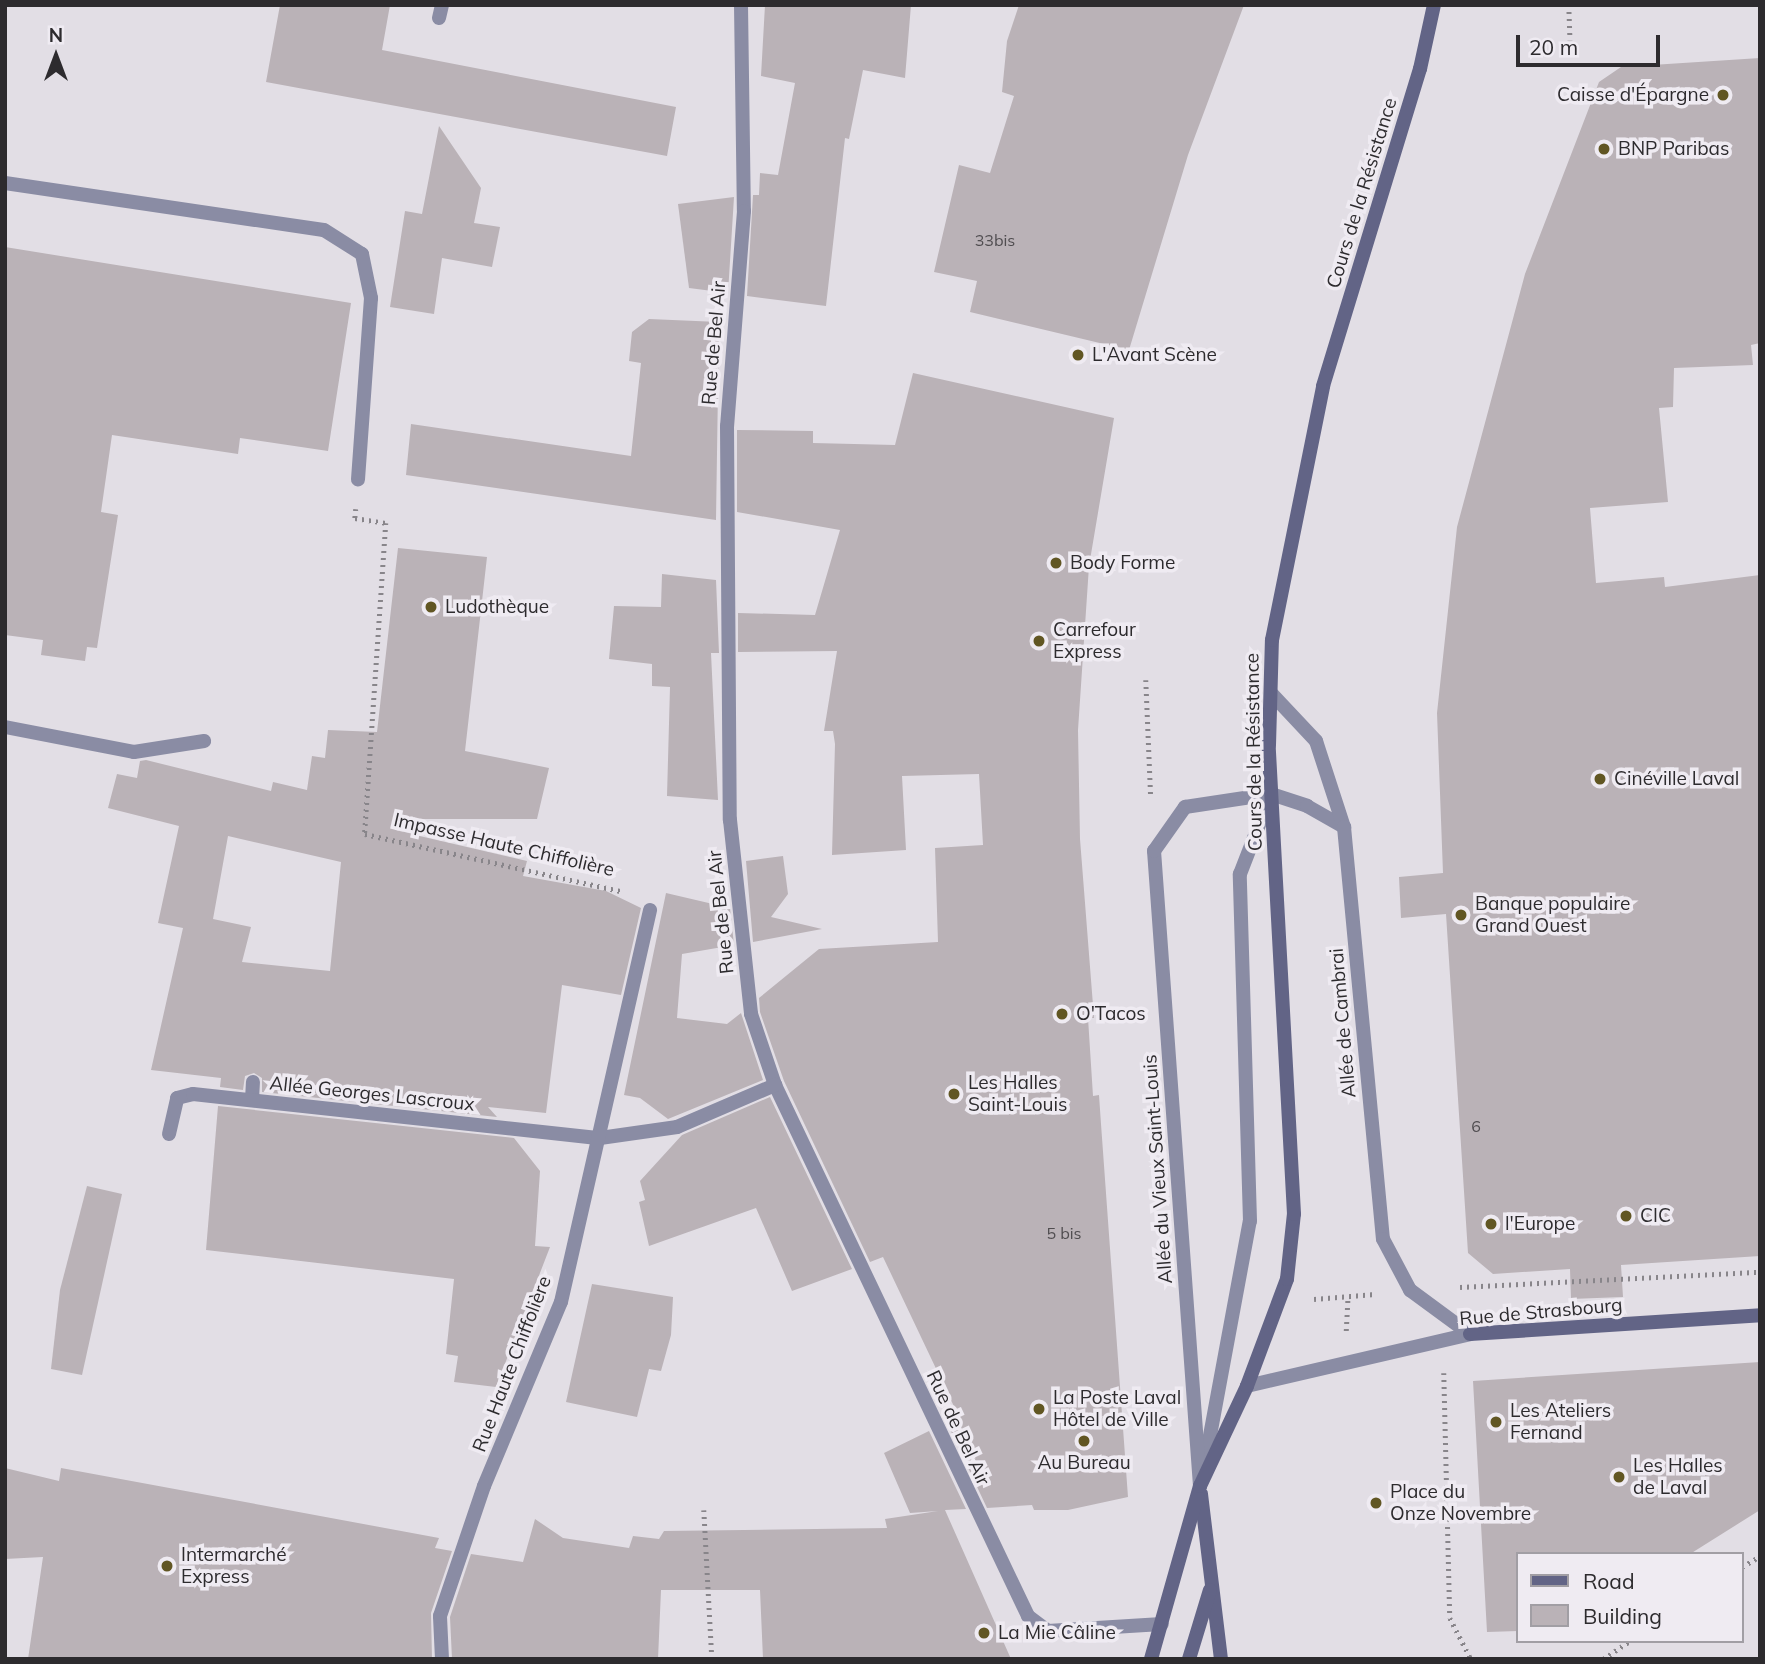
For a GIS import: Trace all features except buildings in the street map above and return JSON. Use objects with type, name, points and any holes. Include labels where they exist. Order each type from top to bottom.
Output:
[{"type":"main road","name":"Cours de la Résistance","points":[[1151,1659],[1200,1486],[1247,1385],[1287,1279],[1294,1214],[1271,794],[1271,693],[1279,587],[1323,386],[1420,69],[1434,5]]},
{"type":"main road","name":"Rue de Strasbourg","points":[[1470,1334],[1760,1315]]},
{"type":"main road","points":[[1200,1486],[1221,1659]]},
{"type":"main road","points":[[1189,1659],[1212,1581]]},
{"type":"street","name":"Rue de Bel Air","points":[[741,5],[744,211],[727,426],[730,820],[751,1014],[775,1085],[1028,1616],[1048,1631],[1162,1624]]},
{"type":"street","points":[[5,183],[324,230],[362,254],[371,298],[358,480]]},
{"type":"street","name":"Allée de Cambrai","points":[[1271,693],[1316,741],[1343,827],[1383,1239],[1410,1290],[1470,1334]]},
{"type":"street","points":[[5,727],[134,752],[204,741]]},
{"type":"street","points":[[1200,1486],[1250,1221],[1240,874],[1271,794]]},
{"type":"street","points":[[1154,850],[1185,807],[1271,794],[1307,806],[1343,827]]},
{"type":"street","name":"Allée du Vieux Saint-Louis","points":[[1154,850],[1200,1486]]},
{"type":"street","points":[[650,910],[600,1138],[677,1127],[775,1085]]},
{"type":"street","points":[[252,1100],[253,1082]]},
{"type":"street","name":"Allée Georges Lascroux","points":[[169,1134],[177,1098],[193,1094],[600,1138]]},
{"type":"street","name":"Rue Haute Chiffolière","points":[[442,1659],[440,1616],[484,1486],[561,1302],[600,1138]]},
{"type":"street","name":"Rue de Strasbourg","points":[[1247,1385],[1470,1334]]},
{"type":"path","points":[[1569,5],[1570,40]]},
{"type":"path","name":"Impasse Haute Chiffolière","points":[[358,480],[355,518],[386,523],[365,834],[582,878],[638,896],[650,910]]},
{"type":"path","points":[[1146,680],[1154,850]]},
{"type":"path","points":[[1410,1290],[1760,1272]]},
{"type":"path","points":[[1443,1362],[1450,1618],[1471,1659]]},
{"type":"path","points":[[704,1510],[712,1659]]},
{"type":"path","points":[[1744,1566],[1760,1556]]},
{"type":"path","points":[[1603,1659],[1627,1643]]},
{"type":"place","name":"Caisse d'Épargne","points":[[1723,95]]},
{"type":"place","name":"BNP Paribas","points":[[1604,149]]},
{"type":"place","name":"L'Avant Scène","points":[[1078,355]]},
{"type":"place","name":"Body Forme","points":[[1056,563]]},
{"type":"place","name":"Ludothèque","points":[[431,607]]},
{"type":"place","name":"Carrefour Express","points":[[1039,641]]},
{"type":"place","name":"Cinéville Laval","points":[[1600,779]]},
{"type":"place","name":"Banque populaire Grand Ouest","points":[[1461,915]]},
{"type":"place","name":"O'Tacos","points":[[1062,1014]]},
{"type":"place","name":"Les Halles Saint-Louis","points":[[954,1094]]},
{"type":"place","name":"CIC","points":[[1626,1216]]},
{"type":"place","name":"l'Europe","points":[[1491,1224]]},
{"type":"place","name":"La Poste Laval Hôtel de Ville","points":[[1039,1409]]},
{"type":"place","name":"Les Ateliers Fernand","points":[[1496,1422]]},
{"type":"place","name":"Au Bureau","points":[[1084,1441]]},
{"type":"place","name":"Les Halles de Laval","points":[[1619,1477]]},
{"type":"place","name":"Place du Onze Novembre","points":[[1376,1503]]},
{"type":"place","name":"Intermarché Express","points":[[167,1566]]},
{"type":"place","name":"La Mie Câline","points":[[984,1633]]}]
